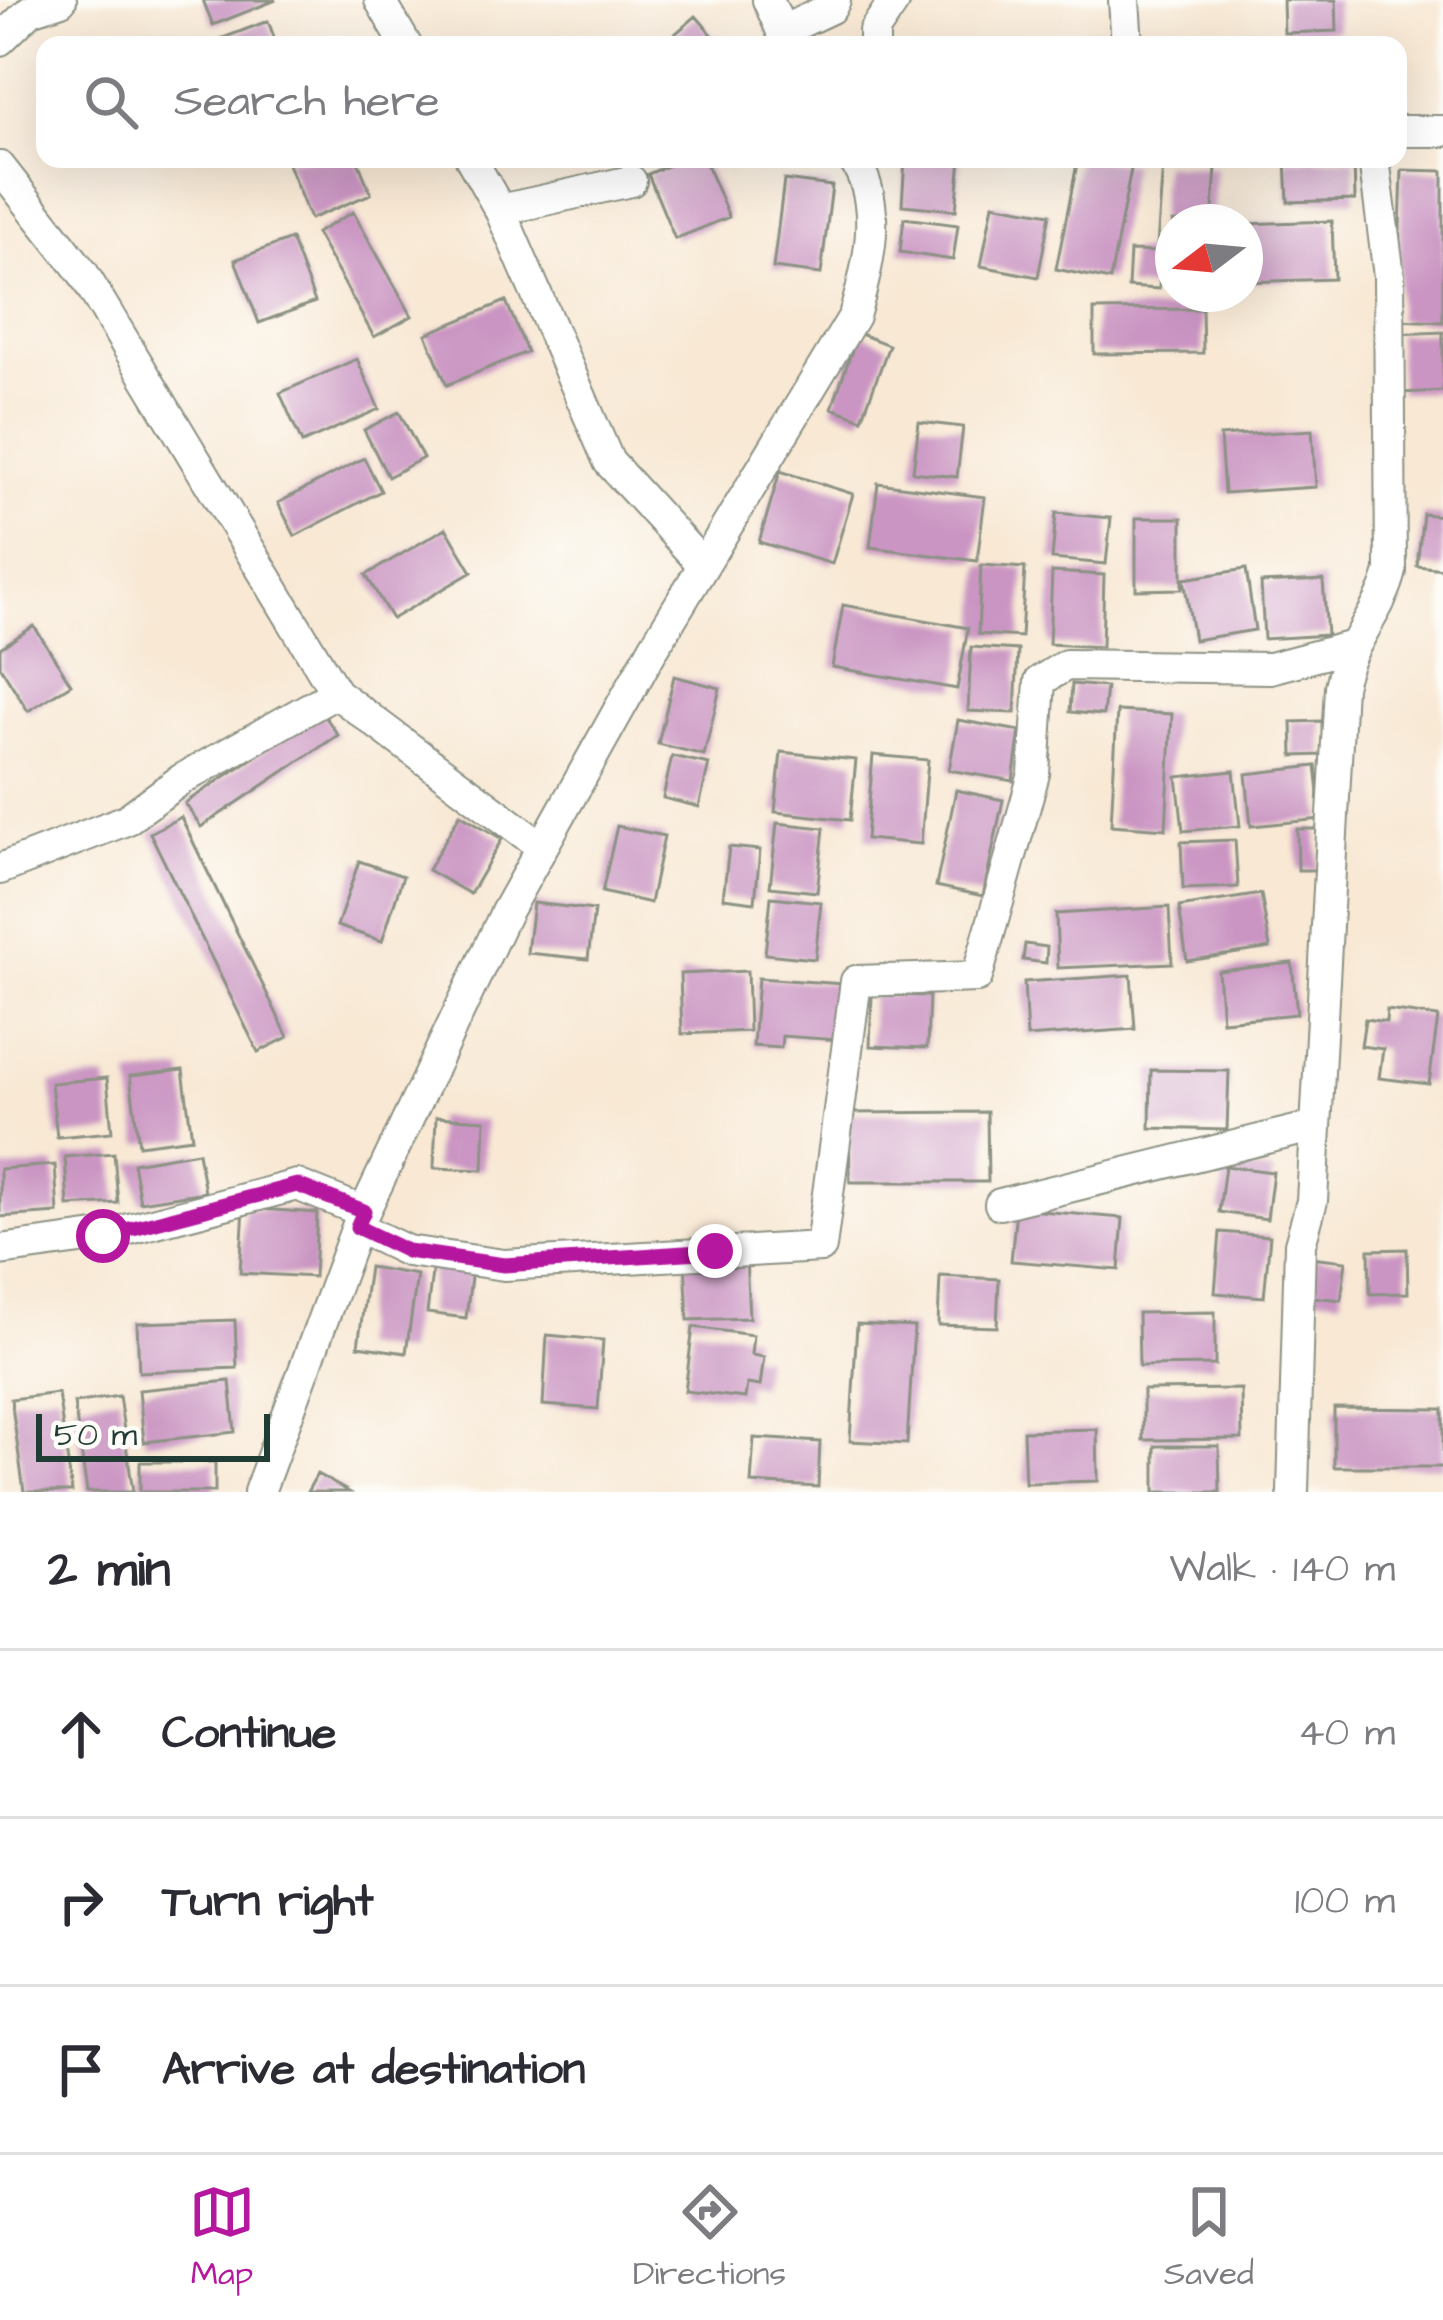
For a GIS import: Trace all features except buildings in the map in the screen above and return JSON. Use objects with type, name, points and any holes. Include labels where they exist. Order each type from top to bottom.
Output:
[{"type":"street","points":[[0,40],[31,10],[62,0]]},
{"type":"street","points":[[380,0],[401,36]]},
{"type":"street","points":[[768,0],[784,36]]},
{"type":"street","points":[[788,36],[831,8],[835,0]]},
{"type":"street","points":[[874,36],[895,0]]},
{"type":"street","points":[[1124,0],[1126,36]]},
{"type":"street","points":[[1407,130],[1443,131]]},
{"type":"street","points":[[0,167],[83,273],[336,693],[542,847]]},
{"type":"street","points":[[476,168],[500,210],[609,463],[703,565]]},
{"type":"street","points":[[259,1492],[360,1219],[506,912],[703,565],[854,316],[870,263],[869,206],[860,168]]},
{"type":"street","points":[[1292,1492],[1300,1244],[1312,1201],[1340,687],[1353,646],[1386,590],[1391,571],[1389,276],[1375,168]]},
{"type":"street","points":[[500,210],[631,181]]},
{"type":"street","points":[[0,1250],[103,1236],[297,1185],[407,1251],[504,1265],[821,1246],[856,982],[977,977],[1034,774],[1040,681],[1066,665],[1270,668],[1353,646]]},
{"type":"street","points":[[0,869],[126,820],[182,779],[336,693]]},
{"type":"street","points":[[1000,1204],[1316,1126]]},
{"type":"route","points":[[103,1236],[297,1185],[364,1211],[357,1227],[407,1251],[504,1265],[715,1251]]}]
